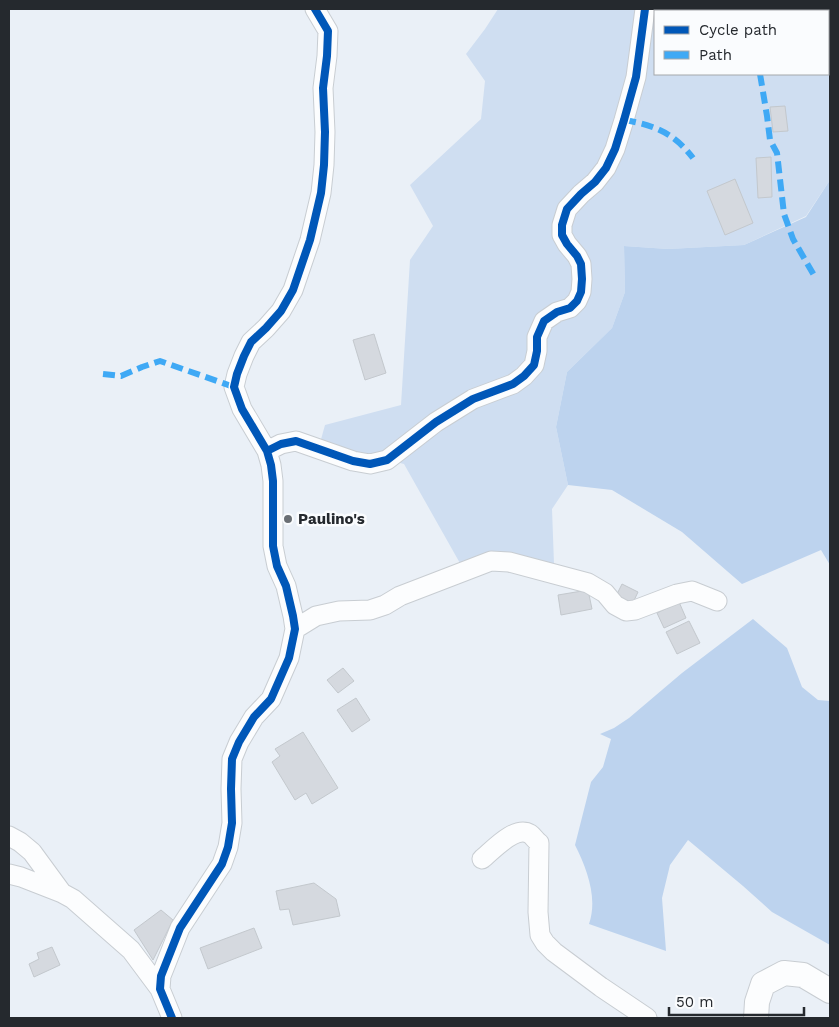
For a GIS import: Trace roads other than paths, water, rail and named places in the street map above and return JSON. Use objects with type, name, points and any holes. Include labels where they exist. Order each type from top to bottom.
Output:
[{"type":"main road","points":[[756,1018],[757,1002],[763,984],[784,973],[803,975],[830,991]]},
{"type":"street","points":[[160,988],[162,976],[180,928],[222,864],[228,847],[232,823],[232,759],[254,717],[271,699],[289,658],[295,630],[286,586],[277,566],[273,546],[273,481],[268,451],[242,409],[234,387],[237,374],[251,342],[281,311],[294,290],[310,240],[321,193],[324,165],[323,88],[328,31],[315,9]]},
{"type":"street","points":[[268,451],[281,444],[296,441],[353,461],[370,464],[387,460],[436,422],[473,399],[513,384],[534,365],[537,337],[544,321],[557,312],[570,308],[577,301],[581,292],[581,264],[577,256],[566,244],[562,235],[562,225],[567,210],[606,168],[614,149],[636,77],[645,9]]},
{"type":"street","points":[[295,630],[316,616],[339,611],[370,610],[385,605],[400,596],[492,562],[509,562],[588,583],[605,593],[615,605],[626,611],[635,610],[678,594],[692,591],[717,601]]},
{"type":"street","points":[[482,859],[513,833],[531,834],[539,844],[538,912],[540,935],[545,943],[554,952],[601,987],[647,1018]]},
{"type":"street","points":[[9,836],[32,852],[62,892]]},
{"type":"street","points":[[9,874],[74,898],[130,950],[160,988],[172,1018]]},
{"type":"place","name":"Paulino's","points":[[288,519]]}]
